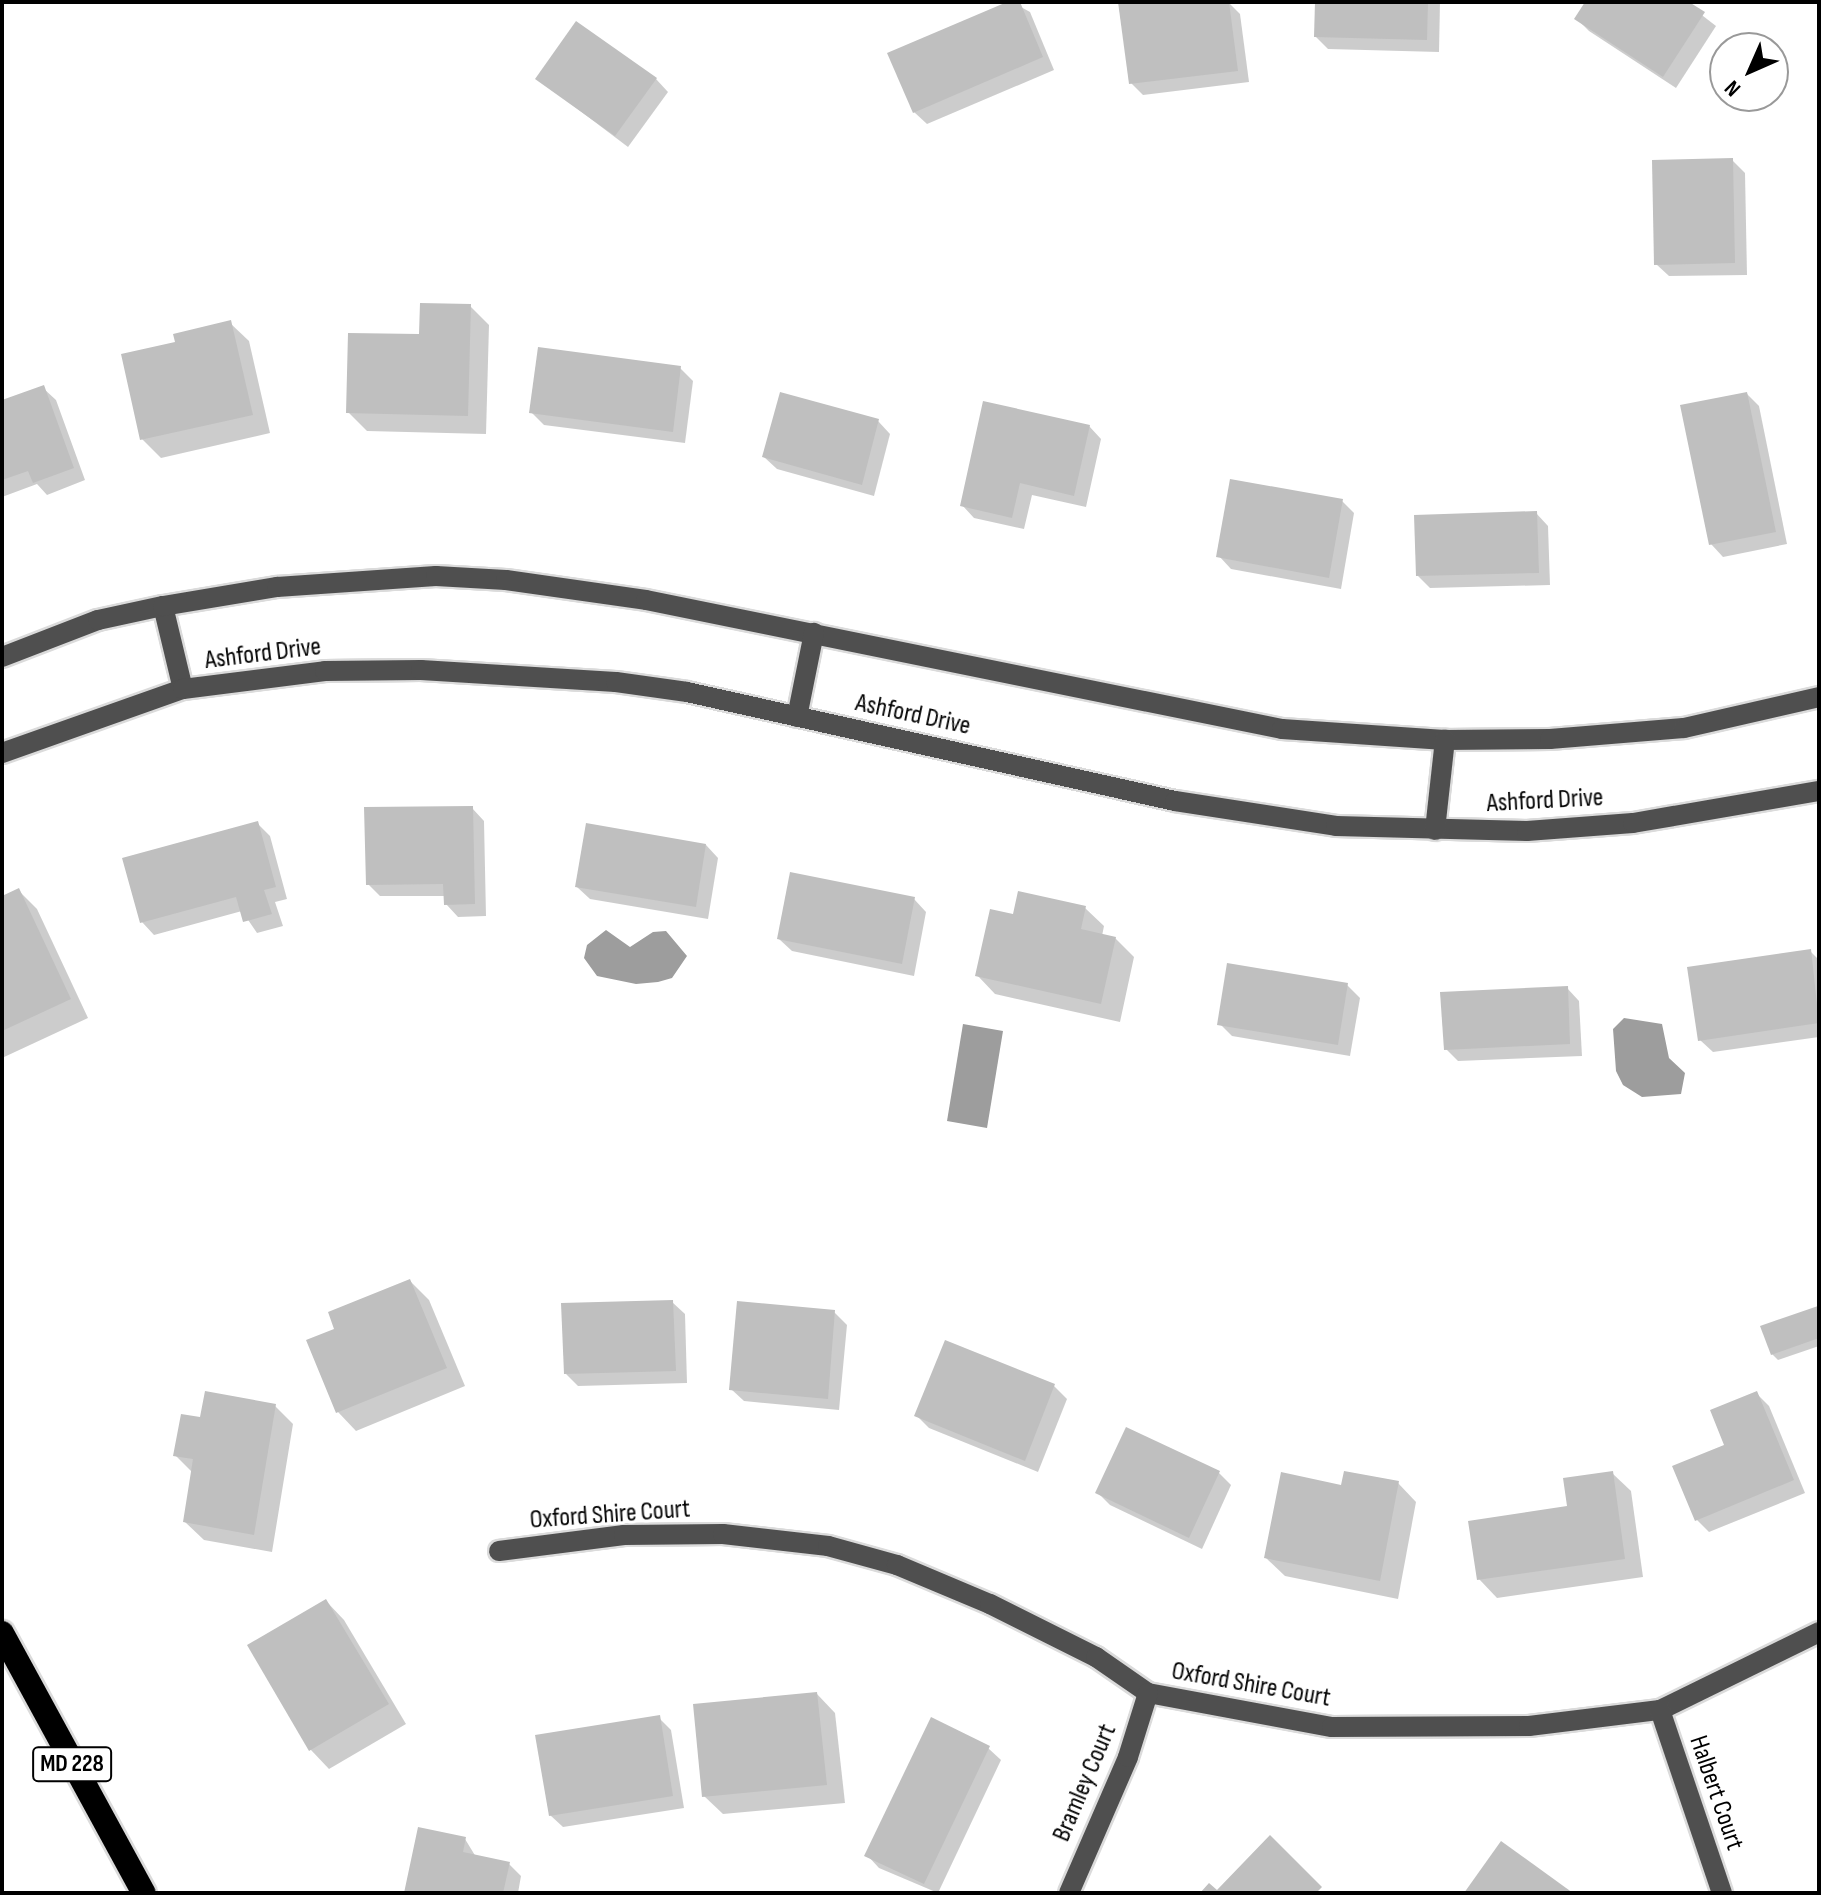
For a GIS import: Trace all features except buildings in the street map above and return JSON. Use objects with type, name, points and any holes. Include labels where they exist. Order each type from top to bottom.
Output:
[{"type":"highway","name":"MD 228","points":[[2,1633],[144,1893]]},
{"type":"street","points":[[2,657],[98,620],[163,606],[277,587],[436,576],[565,587],[814,633],[1282,729],[1445,740],[1550,739],[1684,728],[1819,697]]},
{"type":"street","points":[[163,606],[183,689]]},
{"type":"street","points":[[797,717],[814,633]]},
{"type":"street","name":"Ashford Drive","points":[[2,753],[183,689],[325,671],[504,673],[687,692],[1175,801],[1336,826],[1527,831],[1633,823],[1819,791]]},
{"type":"street","points":[[1435,830],[1445,740]]},
{"type":"street","name":"Oxford Shire Court","points":[[499,1551],[624,1535],[723,1534],[828,1546],[897,1565],[990,1604],[1096,1657],[1148,1693],[1332,1727],[1529,1726],[1660,1710],[1819,1632]]},
{"type":"street","name":"Bramley Court","points":[[1069,1893],[1128,1757],[1148,1693]]},
{"type":"street","name":"Halbert Court","points":[[1660,1710],[1722,1893]]},
{"type":"shaded area","points":[[606,930],[630,947],[653,932],[666,931],[687,956],[672,978],[658,982],[636,984],[597,976],[584,958],[587,945]]},
{"type":"shaded area","points":[[1624,1018],[1662,1024],[1669,1058],[1685,1073],[1681,1094],[1642,1097],[1623,1085],[1616,1071],[1613,1029]]},
{"type":"shaded area","points":[[963,1024],[1003,1031],[987,1128],[947,1121]]}]
